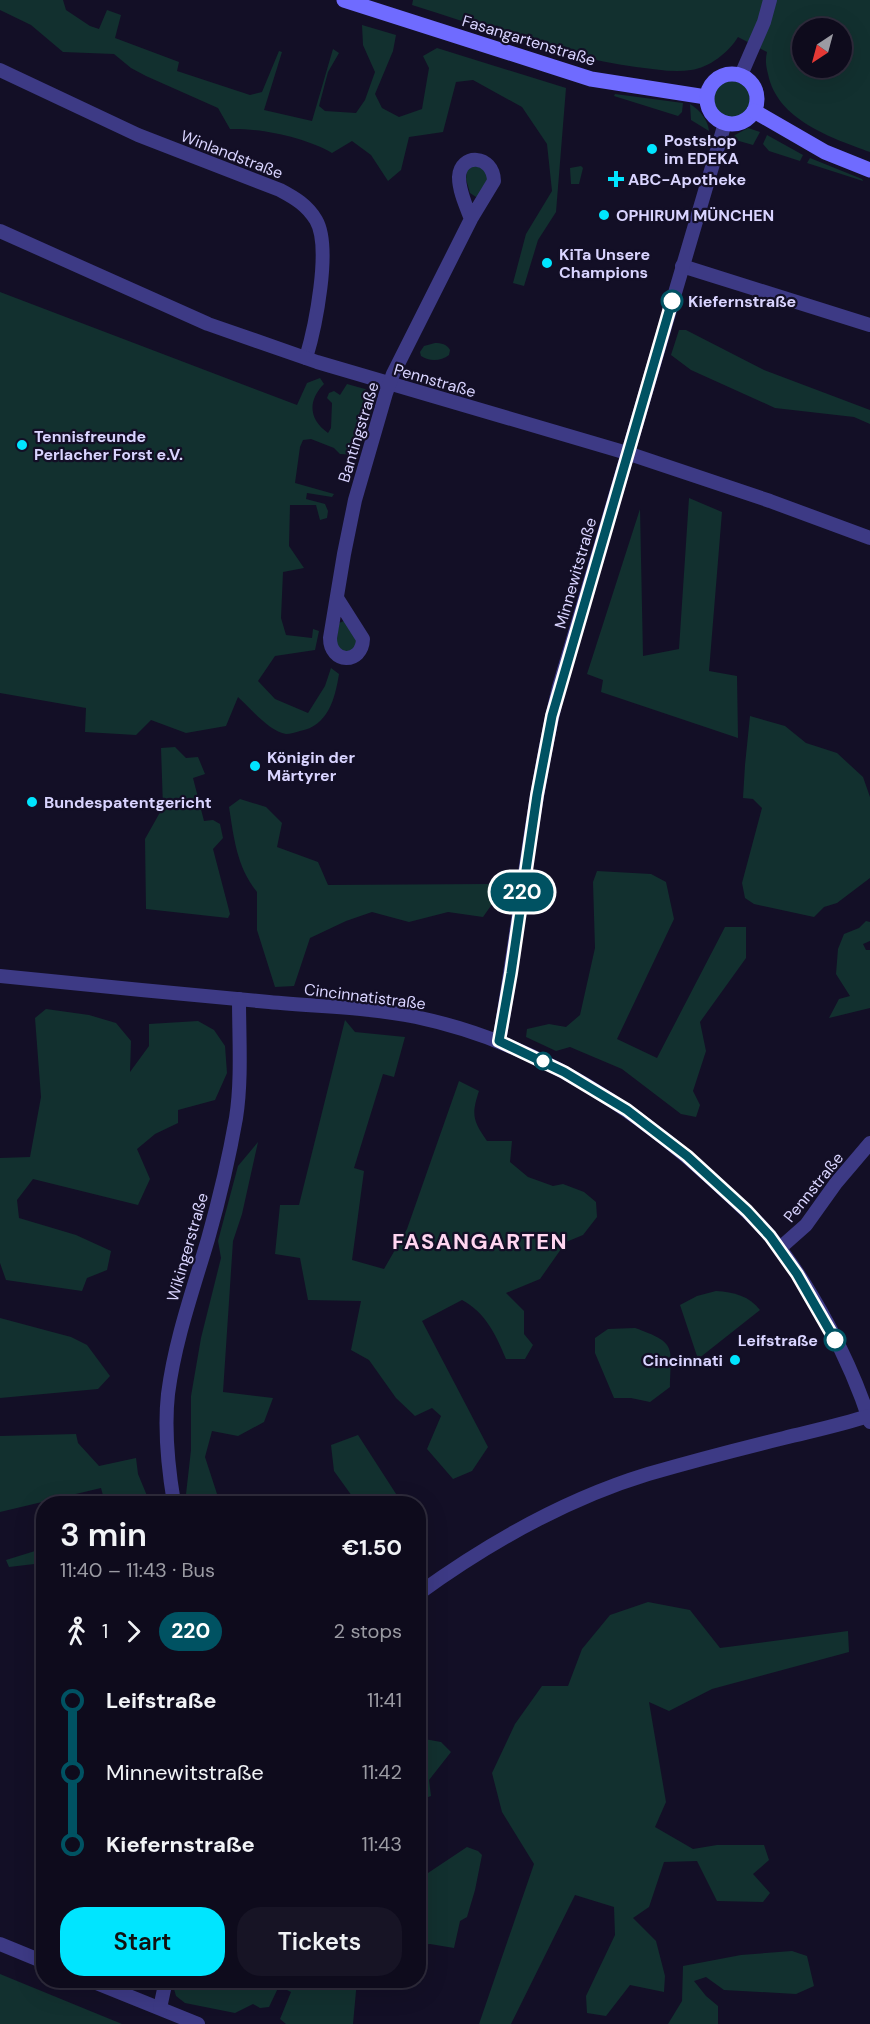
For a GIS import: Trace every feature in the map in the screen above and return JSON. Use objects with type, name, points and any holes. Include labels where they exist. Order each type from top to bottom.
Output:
[{"type":"street","name":"Fasangartenstraße","points":[[344,0],[591,79],[706,97]]},
{"type":"street","points":[[741,75],[764,22],[770,0]]},
{"type":"street","name":"Winlandstraße","points":[[0,70],[138,135],[280,190],[308,208],[321,232],[323,255],[318,300],[306,358]]},
{"type":"street","points":[[725,74],[741,75],[753,84],[756,91],[754,111],[742,122],[724,123],[710,112],[706,97],[709,87],[718,77],[725,74]]},
{"type":"street","points":[[754,111],[825,152],[870,170]]},
{"type":"street","name":"Minnewitstraße","points":[[499,1041],[545,746],[559,687],[724,123]]},
{"type":"street","name":"Bantingstraße","points":[[337,598],[355,500],[389,383],[471,219]]},
{"type":"street","name":"Pennstraße","points":[[0,231],[208,324],[306,358],[627,453],[770,501],[870,538]]},
{"type":"street","points":[[682,266],[870,325]]},
{"type":"street","name":"Cincinnatistraße","points":[[0,976],[339,1007],[417,1017],[499,1041],[564,1072],[627,1110],[687,1156],[747,1211],[780,1248],[835,1340],[869,1419]]},
{"type":"street","name":"Wikingerstraße","points":[[173,1496],[166,1435],[168,1396],[182,1325],[208,1237],[236,1117],[239,1073],[239,999]]},
{"type":"street","name":"Pennstraße","points":[[780,1248],[806,1225],[836,1183],[870,1143]]},
{"type":"street","points":[[426,1589],[502,1540],[558,1510],[603,1491],[645,1475],[712,1456],[869,1419]]},
{"type":"street","points":[[0,1944],[36,1959]]},
{"type":"street","points":[[109,1988],[198,2024]]},
{"type":"street","points":[[159,2008],[164,1988]]},
{"type":"green space","points":[[0,0],[63,0],[66,10],[90,26],[99,29],[107,10],[121,15],[115,38],[179,62],[177,71],[250,95],[262,92],[279,51],[282,52],[264,110],[312,121],[333,49],[339,53],[328,72],[319,106],[325,111],[356,113],[365,100],[375,72],[363,45],[362,25],[396,35],[393,51],[375,94],[382,108],[399,117],[422,109],[429,68],[423,56],[437,48],[566,88],[556,212],[538,240],[524,286],[513,283],[526,234],[552,191],[547,144],[522,107],[473,80],[456,82],[443,132],[409,137],[401,170],[388,181],[371,155],[352,141],[332,153],[310,143],[283,135],[255,130],[230,129],[218,108],[146,76],[131,68],[114,54],[63,52],[31,25],[0,10]]},
{"type":"green space","points":[[413,0],[870,0],[870,152],[823,133],[794,115],[782,104],[773,90],[767,68],[767,52],[738,37],[724,54],[711,63],[698,69],[684,71],[607,62],[551,49],[412,5]]},
{"type":"green space","points":[[731,81],[738,82],[744,87],[749,93],[749,107],[744,113],[738,118],[731,119],[724,118],[718,113],[713,107],[712,100],[713,93],[718,87],[724,82]]},
{"type":"green space","points":[[615,94],[683,103],[682,112],[678,116],[614,96]]},
{"type":"green space","points":[[690,104],[703,116],[709,131],[691,120]]},
{"type":"green space","points":[[748,128],[760,132],[753,145],[732,139],[735,135]]},
{"type":"green space","points":[[767,135],[803,155],[800,161],[769,151],[763,144]]},
{"type":"green space","points":[[810,158],[862,179],[863,181],[807,163]]},
{"type":"green space","points":[[475,165],[483,167],[488,179],[476,197],[470,193],[466,179],[467,170]]},
{"type":"green space","points":[[581,166],[583,168],[579,184],[571,184],[570,168]]},
{"type":"green space","points":[[0,292],[297,405],[307,383],[320,378],[324,384],[315,396],[312,409],[321,428],[328,433],[331,428],[332,403],[327,398],[329,393],[334,391],[340,395],[347,384],[365,389],[372,395],[372,409],[357,455],[340,454],[334,448],[311,439],[303,440],[300,447],[295,483],[334,494],[332,497],[307,493],[306,499],[325,504],[328,511],[327,518],[320,520],[316,505],[290,505],[289,546],[304,568],[283,572],[281,618],[286,635],[312,638],[313,629],[319,631],[315,650],[275,656],[258,681],[275,699],[308,713],[325,686],[331,668],[339,674],[335,693],[324,717],[317,724],[291,733],[280,732],[267,724],[238,697],[226,726],[186,733],[151,720],[136,735],[85,732],[86,708],[0,693]]},
{"type":"green space","points":[[679,330],[686,330],[764,370],[870,410],[870,424],[854,417],[775,408],[691,370],[671,355]]},
{"type":"green space","points":[[435,343],[447,346],[450,350],[449,355],[435,360],[421,356],[420,352],[424,346]]},
{"type":"green space","points":[[689,498],[722,512],[709,671],[737,676],[738,738],[601,692],[603,680],[587,674],[640,509],[643,656],[679,649]]},
{"type":"green space","points":[[344,621],[358,638],[357,646],[347,653],[336,646],[339,623]]},
{"type":"green space","points":[[750,716],[785,726],[806,743],[837,753],[863,777],[870,797],[870,878],[837,903],[824,907],[814,917],[754,904],[745,898],[742,883],[762,808],[753,799],[743,798]]},
{"type":"green space","points":[[175,747],[186,758],[198,757],[205,774],[193,778],[204,821],[213,820],[220,824],[223,838],[213,849],[230,914],[228,918],[146,909],[145,839],[163,807],[161,748]]},
{"type":"green space","points":[[240,799],[266,807],[282,823],[277,847],[318,862],[328,885],[490,884],[495,900],[483,917],[448,912],[409,922],[372,912],[346,921],[310,938],[294,986],[275,987],[257,930],[257,892],[245,873],[237,852],[229,807]]},
{"type":"green space","points":[[597,871],[651,874],[666,882],[674,919],[617,1039],[657,1058],[725,927],[746,927],[746,958],[700,1022],[706,1051],[693,1091],[700,1105],[696,1117],[681,1114],[622,1069],[570,1047],[556,1051],[526,1037],[527,1029],[549,1024],[566,1027],[580,1015],[595,948],[593,882]]},
{"type":"green space","points":[[866,921],[870,922],[870,941],[863,944],[866,950],[870,950],[870,1008],[829,1018],[839,999],[850,996],[836,974],[838,949],[844,934],[859,928]]},
{"type":"green space","points":[[46,1009],[89,1015],[116,1023],[131,1041],[130,1072],[149,1046],[149,1024],[198,1021],[214,1030],[225,1046],[227,1073],[215,1100],[178,1110],[178,1123],[155,1134],[137,1149],[150,1179],[138,1205],[33,1179],[17,1200],[19,1218],[76,1235],[111,1251],[107,1270],[87,1278],[82,1291],[6,1280],[0,1263],[0,1158],[30,1157],[41,1097],[35,1018]]},
{"type":"green space","points":[[345,1020],[355,1032],[405,1037],[394,1077],[383,1074],[354,1168],[364,1171],[352,1260],[384,1269],[407,1229],[459,1081],[479,1091],[474,1112],[476,1123],[487,1141],[512,1141],[510,1162],[528,1177],[553,1186],[563,1184],[584,1192],[596,1202],[597,1217],[583,1235],[566,1242],[540,1279],[506,1293],[524,1311],[524,1334],[533,1345],[525,1359],[506,1359],[484,1318],[462,1300],[422,1321],[488,1447],[472,1471],[453,1479],[427,1449],[441,1416],[432,1408],[415,1416],[396,1398],[369,1360],[351,1350],[361,1301],[308,1300],[300,1258],[275,1254],[280,1205],[299,1205]]},
{"type":"green space","points":[[258,1142],[242,1214],[233,1241],[223,1392],[273,1398],[264,1422],[238,1436],[212,1431],[205,1457],[218,1496],[186,1496],[191,1450],[191,1396],[201,1338],[221,1258],[218,1241],[238,1166]]},
{"type":"green space","points":[[716,1291],[741,1296],[751,1301],[760,1310],[698,1359],[680,1305],[697,1296]]},
{"type":"green space","points":[[0,1318],[71,1337],[87,1345],[110,1376],[98,1389],[0,1398]]},
{"type":"green space","points":[[635,1328],[665,1342],[669,1348],[670,1387],[650,1402],[631,1398],[614,1398],[595,1353],[595,1338],[608,1329]]},
{"type":"green space","points":[[76,1434],[78,1443],[99,1466],[136,1458],[138,1474],[147,1496],[103,1496],[101,1488],[67,1496],[36,1496],[36,1503],[0,1512],[0,1436]]},
{"type":"green space","points":[[358,1435],[397,1496],[352,1496],[334,1471],[331,1445]]},
{"type":"green space","points":[[34,1544],[36,1544],[36,1564],[9,1567],[6,1560],[35,1551]]},
{"type":"green space","points":[[648,1602],[690,1610],[720,1648],[848,1631],[849,1652],[712,1689],[669,1711],[649,1702],[666,1802],[655,1827],[693,1849],[717,1845],[764,1845],[769,1860],[753,1874],[770,1893],[763,1902],[717,1901],[697,1861],[664,1862],[649,1907],[633,1918],[656,1941],[665,1976],[664,1992],[630,1985],[606,2016],[587,2013],[586,1996],[615,1935],[614,1907],[575,1895],[511,2024],[479,2024],[534,1864],[502,1812],[492,1773],[515,1724],[542,1686],[568,1686],[582,1649],[610,1615]]},
{"type":"green space","points":[[426,1739],[441,1742],[451,1752],[429,1780],[431,1796],[426,1798]]},
{"type":"green space","points":[[467,1847],[482,1855],[467,1917],[460,1921],[454,1948],[426,1944],[426,1873]]},
{"type":"green space","points":[[792,1951],[807,1956],[814,1986],[796,1994],[724,1990],[706,1977],[694,1981],[718,2006],[718,2024],[668,2024],[682,2001],[683,1966],[741,1955]]},
{"type":"green space","points":[[0,1974],[122,2024],[0,2024]]},
{"type":"green space","points":[[278,1988],[269,2007],[260,2008],[253,2004],[235,2013],[185,2003],[176,1996],[174,1989]]},
{"type":"green space","points":[[283,1988],[356,1988],[353,2024],[286,2024],[280,2019],[291,1992]]},
{"type":"bus line","name":"220","points":[[672,301],[552,716],[537,795],[499,1041],[555,1066],[627,1110],[687,1156],[747,1211],[780,1248],[835,1340]]},
{"type":"place","name":"Postshop im EDEKA","points":[[652,149]]},
{"type":"place","name":"ABC-Apotheke","points":[[616,179]]},
{"type":"place","name":"OPHIRUM MÜNCHEN","points":[[604,215]]},
{"type":"place","name":"KiTa Unsere Champions","points":[[547,263]]},
{"type":"place","name":"Kiefernstraße","points":[[672,301]]},
{"type":"place","name":"Tennisfreunde Perlacher Forst e.V.","points":[[22,445]]},
{"type":"place","name":"Königin der Märtyrer","points":[[255,766]]},
{"type":"place","name":"Bundespatentgericht","points":[[32,802]]},
{"type":"place","name":"Leifstraße","points":[[835,1340]]},
{"type":"place","name":"Cincinnati","points":[[735,1360]]},
{"type":"district","name":"FASANGARTEN","points":[[480,1241]]}]
